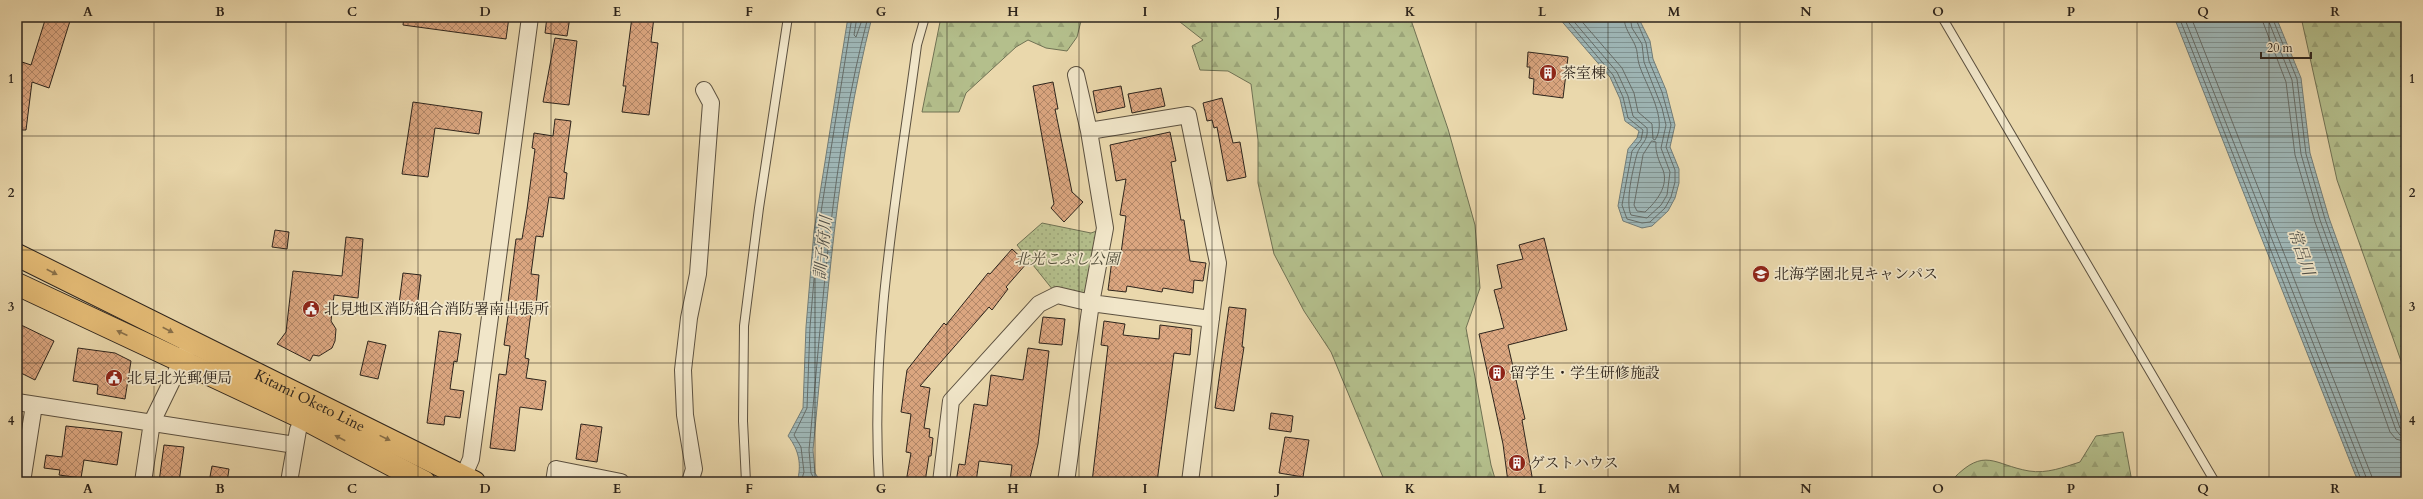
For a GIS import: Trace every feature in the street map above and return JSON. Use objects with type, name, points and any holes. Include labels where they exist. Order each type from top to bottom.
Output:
[{"type":"main road","name":"Kitami Oketo Line","points":[[17,255],[186,351],[308,410],[466,480]]},
{"type":"main road","name":"Kitami Oketo Line","points":[[17,284],[186,351]]},
{"type":"main road","name":"Kitami Oketo Line","points":[[308,410],[424,482]]},
{"type":"street","points":[[466,480],[530,17]]},
{"type":"street","points":[[1066,482],[1091,303],[1105,228],[1089,131],[1076,75]]},
{"type":"street","points":[[690,482],[694,469],[685,415],[683,370],[689,318],[698,274],[712,102],[704,90]]},
{"type":"street","points":[[1089,131],[1188,115],[1218,263],[1190,482]]},
{"type":"street","points":[[942,482],[951,401],[1040,304],[1057,295],[1091,303],[1210,319]]},
{"type":"street","points":[[143,482],[152,422],[186,351]]},
{"type":"street","points":[[17,402],[294,445]]},
{"type":"street","points":[[22,482],[34,405]]},
{"type":"street","points":[[289,482],[294,445],[308,410]]},
{"type":"street","points":[[554,482],[556,469],[621,482]]},
{"type":"lane","points":[[746,482],[743,421],[744,326],[759,208],[788,17]]},
{"type":"lane","points":[[879,482],[876,402],[883,308],[917,45],[925,17]]},
{"type":"lane","points":[[1942,17],[2215,482]]},
{"type":"green space","points":[[941,17],[1082,17],[1077,37],[1067,51],[1046,48],[1028,40],[1016,47],[966,93],[959,112],[922,112]]},
{"type":"green space","points":[[1179,17],[1410,17],[1448,129],[1475,225],[1480,288],[1466,328],[1491,465],[1496,482],[1385,482],[1331,352],[1304,311],[1274,254],[1258,183],[1258,140],[1251,84],[1228,71],[1200,70],[1192,46],[1203,40],[1180,22]]},
{"type":"green space","points":[[2301,17],[2406,17],[2406,375],[2337,180]]},
{"type":"green space","name":"北光こぶし公園","points":[[1042,223],[1091,233],[1105,228],[1091,303],[1057,295],[1017,245]]},
{"type":"green space","points":[[2123,432],[2132,482],[1966,482],[1953,479],[1973,463],[1982,460],[1990,460],[2036,472],[2062,468],[2080,462],[2096,436]]},
{"type":"water","name":"訓子府川","points":[[848,17],[872,17],[850,124],[834,232],[813,450],[815,473],[821,482],[797,482],[799,464],[797,452],[788,436],[803,408],[806,327],[814,231]]},
{"type":"water","points":[[1558,17],[1638,17],[1650,41],[1653,59],[1666,90],[1675,125],[1670,147],[1679,169],[1679,183],[1675,198],[1668,211],[1652,226],[1642,228],[1623,221],[1618,206],[1628,149],[1637,138],[1639,131],[1625,121],[1620,99],[1610,77]]},
{"type":"water","name":"常呂川","points":[[2174,17],[2276,17],[2301,78],[2310,153],[2329,218],[2406,432],[2406,482],[2359,482],[2355,474]]},
{"type":"building","points":[[46,17],[56,17],[70,21],[49,88],[32,82],[26,130],[17,130],[17,76],[22,62],[31,65]]},
{"type":"building","points":[[404,17],[509,17],[506,39],[403,25]]},
{"type":"building","points":[[547,17],[570,17],[567,36],[545,33]]},
{"type":"building","points":[[632,17],[654,17],[651,42],[658,43],[649,115],[622,112],[626,86],[623,86]]},
{"type":"building","points":[[555,38],[577,41],[569,105],[543,102]]},
{"type":"building","name":"茶室棟","points":[[1528,52],[1568,57],[1563,98],[1533,94],[1534,79],[1529,78],[1530,67],[1527,67]]},
{"type":"building","points":[[1053,82],[1058,109],[1055,109],[1072,192],[1083,202],[1064,222],[1051,208],[1054,204],[1033,86]]},
{"type":"building","points":[[1121,86],[1125,107],[1097,113],[1093,91]]},
{"type":"building","points":[[1161,88],[1165,106],[1132,113],[1128,94]]},
{"type":"building","points":[[1222,98],[1233,143],[1240,142],[1246,177],[1227,181],[1217,127],[1214,128],[1212,120],[1207,121],[1203,103]]},
{"type":"building","points":[[413,102],[482,112],[479,134],[435,128],[428,177],[402,174]]},
{"type":"building","points":[[555,119],[571,121],[564,172],[567,173],[564,199],[549,197],[543,237],[536,236],[531,274],[539,275],[536,306],[532,305],[525,358],[529,359],[526,378],[546,381],[542,410],[520,407],[515,451],[490,448],[499,374],[506,375],[510,346],[504,345],[510,302],[508,302],[516,239],[522,239],[527,209],[535,149],[532,148],[534,133],[553,136]]},
{"type":"building","points":[[1170,132],[1176,161],[1171,162],[1181,220],[1184,220],[1190,261],[1206,263],[1203,281],[1194,280],[1193,293],[1163,288],[1162,292],[1127,286],[1126,292],[1108,290],[1112,260],[1120,261],[1126,216],[1120,215],[1126,179],[1116,181],[1110,145]]},
{"type":"building","points":[[275,230],[289,232],[287,249],[272,247]]},
{"type":"building","name":"北見地区消防組合消防署南出張所","points":[[346,237],[363,239],[358,298],[334,295],[331,321],[336,329],[335,341],[332,348],[319,356],[313,355],[310,361],[277,344],[286,332],[293,271],[342,276]]},
{"type":"building","points":[[1544,238],[1567,330],[1508,345],[1525,419],[1522,420],[1533,482],[1508,482],[1503,444],[1479,334],[1504,328],[1494,290],[1502,288],[1497,265],[1523,259],[1519,245]]},
{"type":"building","points":[[1012,249],[1027,263],[1006,287],[1008,289],[992,310],[989,307],[920,386],[930,388],[924,428],[930,429],[929,437],[933,438],[931,456],[929,456],[925,482],[906,482],[911,453],[906,452],[911,414],[901,412],[907,370],[944,323],[946,325],[988,273],[990,274]]},
{"type":"building","points":[[403,273],[421,275],[417,307],[399,304]]},
{"type":"building","points":[[1229,307],[1246,309],[1242,347],[1244,347],[1234,411],[1215,408]]},
{"type":"building","points":[[1043,317],[1065,319],[1062,345],[1039,343]]},
{"type":"building","points":[[1104,321],[1125,324],[1123,335],[1159,339],[1160,325],[1192,329],[1190,355],[1174,353],[1157,482],[1092,482],[1108,346],[1101,345]]},
{"type":"building","points":[[17,323],[54,341],[35,380],[17,371]]},
{"type":"building","points":[[439,331],[461,334],[457,362],[454,361],[450,389],[464,391],[460,418],[445,416],[444,425],[427,423]]},
{"type":"building","points":[[368,341],[386,345],[378,379],[360,375]]},
{"type":"building","points":[[78,348],[115,353],[131,361],[125,399],[97,394],[98,385],[73,381]]},
{"type":"building","points":[[1028,348],[1049,351],[1038,444],[1029,482],[1010,482],[1012,465],[979,461],[976,482],[956,482],[959,464],[965,465],[974,404],[987,406],[991,375],[1023,380]]},
{"type":"building","points":[[1271,413],[1293,416],[1291,432],[1269,429]]},
{"type":"building","points":[[581,424],[602,427],[597,462],[576,459]]},
{"type":"building","points":[[66,426],[122,432],[117,465],[84,460],[81,478],[59,475],[60,470],[44,468],[46,455],[62,457]]},
{"type":"building","points":[[1285,437],[1309,440],[1303,477],[1279,473]]},
{"type":"building","points":[[164,445],[184,447],[179,482],[159,482]]},
{"type":"building","points":[[212,466],[229,469],[227,482],[209,482]]},
{"type":"place","name":"茶室棟","points":[[1548,73]]},
{"type":"place","name":"北海学園北見キャンパス","points":[[1761,274]]},
{"type":"place","name":"北見地区消防組合消防署南出張所","points":[[311,309]]},
{"type":"place","name":"留学生・学生研修施設","points":[[1497,373]]},
{"type":"place","name":"北見北光郵便局","points":[[114,378]]},
{"type":"place","name":"ゲストハウス","points":[[1517,463]]}]
